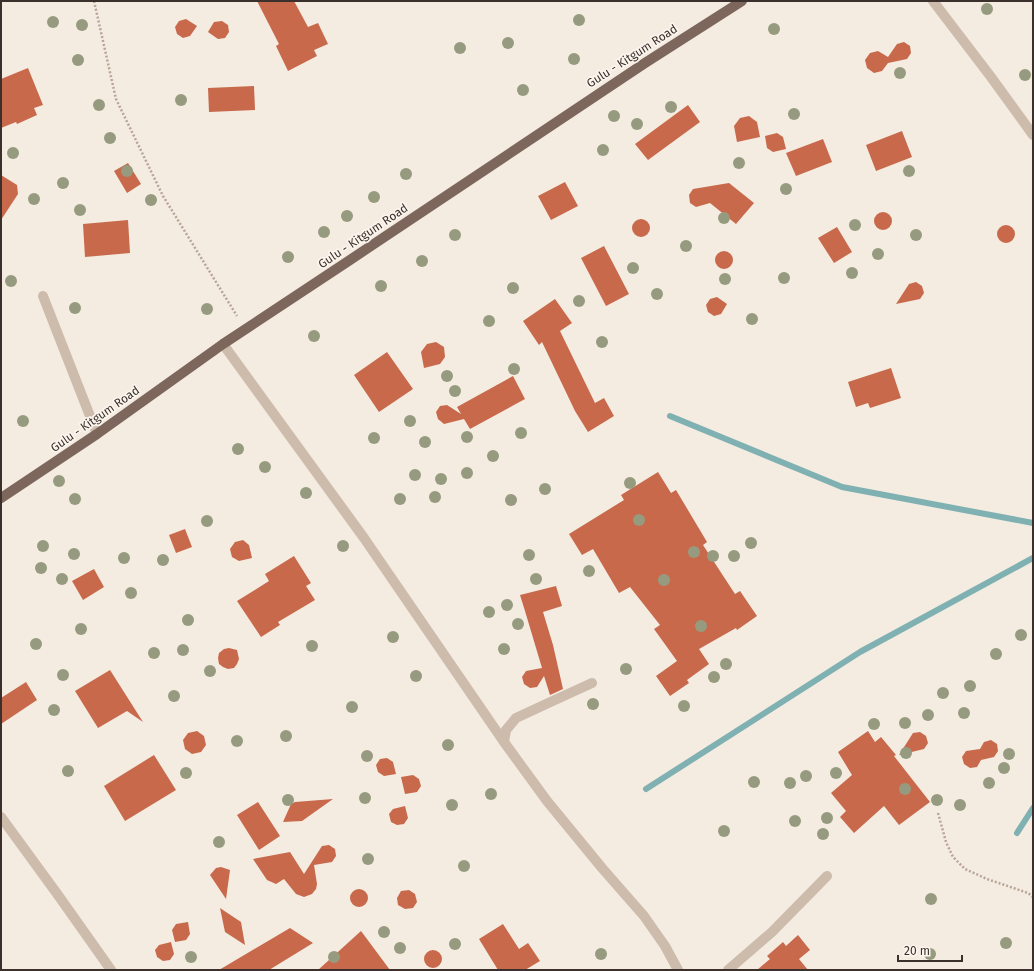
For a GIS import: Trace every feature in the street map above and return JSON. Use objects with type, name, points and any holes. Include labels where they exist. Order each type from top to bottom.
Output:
[{"type":"main road","name":"Gulu - Kitgum Road","points":[[1,498],[97,434],[223,344],[645,63],[742,1]]},
{"type":"street","points":[[932,1],[991,76],[1033,135]]},
{"type":"street","points":[[43,296],[97,434]]},
{"type":"street","points":[[223,344],[364,538],[504,742],[547,801],[644,916],[665,946],[678,970]]},
{"type":"street","points":[[504,742],[506,730],[516,718],[592,683]]},
{"type":"street","points":[[1,817],[111,970]]},
{"type":"street","points":[[728,970],[772,932],[827,876]]},
{"type":"path","points":[[94,1],[116,99],[163,196],[246,330]]},
{"type":"path","points":[[938,813],[946,842],[953,857],[965,870],[1028,893],[1033,897]]},
{"type":"building","points":[[257,1],[294,1],[308,27],[318,23],[328,44],[314,50],[317,56],[288,71],[276,46],[279,44]]},
{"type":"building","points":[[186,19],[197,26],[190,36],[183,38],[177,34],[175,27],[179,21]]},
{"type":"building","points":[[222,21],[228,25],[229,32],[225,38],[218,39],[208,32],[214,22]]},
{"type":"building","points":[[904,42],[910,46],[911,53],[907,59],[888,63],[882,71],[874,73],[867,68],[865,60],[870,53],[878,51],[888,57],[897,44]]},
{"type":"building","points":[[28,68],[43,105],[34,108],[37,115],[17,124],[16,122],[1,128],[1,79]]},
{"type":"building","points":[[254,86],[255,110],[209,112],[208,88]]},
{"type":"building","points":[[688,105],[700,122],[648,160],[635,144]]},
{"type":"building","points":[[749,116],[757,122],[760,137],[737,142],[734,126],[740,118]]},
{"type":"building","points":[[902,131],[912,157],[876,171],[866,145]]},
{"type":"building","points":[[777,133],[783,137],[786,149],[773,152],[767,148],[765,136]]},
{"type":"building","points":[[823,139],[832,162],[796,176],[786,153]]},
{"type":"building","points":[[128,163],[141,184],[127,193],[114,171]]},
{"type":"building","points":[[1,175],[17,185],[18,194],[1,220]]},
{"type":"building","points":[[565,182],[578,206],[551,220],[538,196]]},
{"type":"building","points":[[729,183],[754,203],[736,224],[710,203],[696,207],[690,203],[689,195],[693,189]]},
{"type":"building","points":[[883,212],[889,215],[892,221],[889,227],[883,230],[877,227],[874,221],[877,215]]},
{"type":"building","points":[[641,219],[647,222],[650,228],[647,234],[641,237],[635,234],[632,228],[635,222]]},
{"type":"building","points":[[128,220],[130,253],[85,257],[83,224]]},
{"type":"building","points":[[1006,225],[1012,228],[1015,234],[1012,240],[1006,243],[1000,240],[997,234],[1000,228]]},
{"type":"building","points":[[837,227],[852,252],[834,263],[818,238]]},
{"type":"building","points":[[604,246],[629,294],[606,306],[581,258]]},
{"type":"building","points":[[724,251],[730,254],[733,260],[730,266],[724,269],[718,266],[715,260],[718,254]]},
{"type":"building","points":[[916,282],[922,286],[924,293],[920,299],[896,304],[909,284]]},
{"type":"building","points":[[717,297],[727,304],[721,314],[714,316],[708,312],[706,305],[710,299]]},
{"type":"building","points":[[555,299],[572,323],[560,331],[595,403],[604,398],[614,416],[588,432],[575,411],[542,342],[539,345],[523,321]]},
{"type":"building","points":[[436,342],[444,347],[445,357],[440,364],[424,368],[421,352],[427,344]]},
{"type":"building","points":[[387,352],[413,389],[379,412],[354,375]]},
{"type":"building","points":[[891,368],[901,398],[870,408],[868,403],[856,407],[848,382]]},
{"type":"building","points":[[513,376],[525,399],[470,429],[464,419],[444,424],[438,419],[436,412],[440,406],[447,405],[461,414],[457,407]]},
{"type":"building","points":[[658,472],[671,493],[676,490],[707,542],[703,545],[735,594],[740,591],[757,616],[737,630],[736,628],[699,649],[709,664],[687,680],[689,683],[670,696],[656,676],[677,661],[654,629],[660,625],[630,587],[619,593],[593,549],[582,555],[569,534],[624,500],[621,495]]},
{"type":"building","points":[[185,529],[192,547],[176,553],[169,535]]},
{"type":"building","points":[[243,540],[249,545],[252,558],[239,561],[232,557],[230,549],[235,542]]},
{"type":"building","points":[[294,556],[311,583],[306,586],[315,600],[278,622],[280,625],[261,637],[237,601],[269,581],[265,574]]},
{"type":"building","points":[[94,569],[104,587],[83,600],[72,581]]},
{"type":"building","points":[[556,586],[562,606],[543,612],[553,645],[563,689],[550,695],[544,676],[537,687],[530,688],[524,684],[522,677],[526,671],[542,668],[520,595]]},
{"type":"building","points":[[229,648],[237,650],[239,659],[234,668],[228,669],[219,664],[218,658],[219,653],[224,649]]},
{"type":"building","points":[[110,670],[143,722],[127,711],[98,728],[75,691]]},
{"type":"building","points":[[26,682],[37,700],[1,724],[1,698]]},
{"type":"building","points":[[197,731],[204,736],[206,745],[201,752],[192,754],[185,749],[183,740],[188,733]]},
{"type":"building","points":[[868,731],[875,742],[881,737],[930,802],[899,825],[884,806],[854,833],[840,817],[846,811],[831,793],[852,775],[838,752]]},
{"type":"building","points":[[920,732],[926,736],[928,743],[924,749],[899,755],[913,733]]},
{"type":"building","points":[[991,740],[997,744],[998,751],[994,757],[981,760],[977,767],[970,768],[964,764],[962,757],[966,751],[980,749],[984,742]]},
{"type":"building","points":[[154,755],[176,790],[125,821],[104,786]]},
{"type":"building","points":[[387,758],[393,762],[396,774],[384,776],[378,772],[376,765],[380,759]]},
{"type":"building","points":[[413,775],[419,779],[421,786],[417,792],[405,794],[401,777]]},
{"type":"building","points":[[333,799],[302,821],[283,822],[291,804],[295,802]]},
{"type":"building","points":[[258,802],[280,836],[259,850],[237,815]]},
{"type":"building","points":[[405,806],[408,818],[404,824],[397,825],[391,822],[389,814],[393,809]]},
{"type":"building","points":[[329,845],[335,849],[336,856],[332,862],[314,865],[317,884],[316,889],[312,894],[304,897],[296,894],[284,879],[276,884],[267,880],[253,859],[290,852],[304,874],[322,846]]},
{"type":"building","points":[[221,867],[230,870],[226,899],[210,875],[216,868]]},
{"type":"building","points":[[359,889],[365,892],[368,898],[365,904],[359,907],[353,904],[350,898],[353,892]]},
{"type":"building","points":[[409,890],[415,894],[417,902],[413,908],[405,909],[398,905],[397,898],[401,891]]},
{"type":"building","points":[[220,908],[241,922],[245,945],[225,932]]},
{"type":"building","points":[[188,922],[190,934],[186,940],[175,942],[172,930],[176,924]]},
{"type":"building","points":[[503,924],[519,949],[528,943],[540,961],[525,970],[498,970],[479,939]]},
{"type":"building","points":[[290,928],[313,943],[269,970],[219,970]]},
{"type":"building","points":[[361,931],[390,970],[318,970]]},
{"type":"building","points":[[798,935],[810,950],[799,959],[808,970],[757,970],[770,959],[767,956],[783,942],[786,946]]},
{"type":"building","points":[[171,942],[174,954],[170,960],[163,961],[157,957],[155,950],[159,945]]},
{"type":"building","points":[[433,950],[439,953],[442,959],[439,965],[433,968],[427,965],[424,959],[427,953]]},
{"type":"waterway","points":[[670,416],[842,487],[1033,523]]},
{"type":"waterway","points":[[646,789],[860,652],[1033,558]]},
{"type":"waterway","points":[[1017,833],[1033,808]]}]
